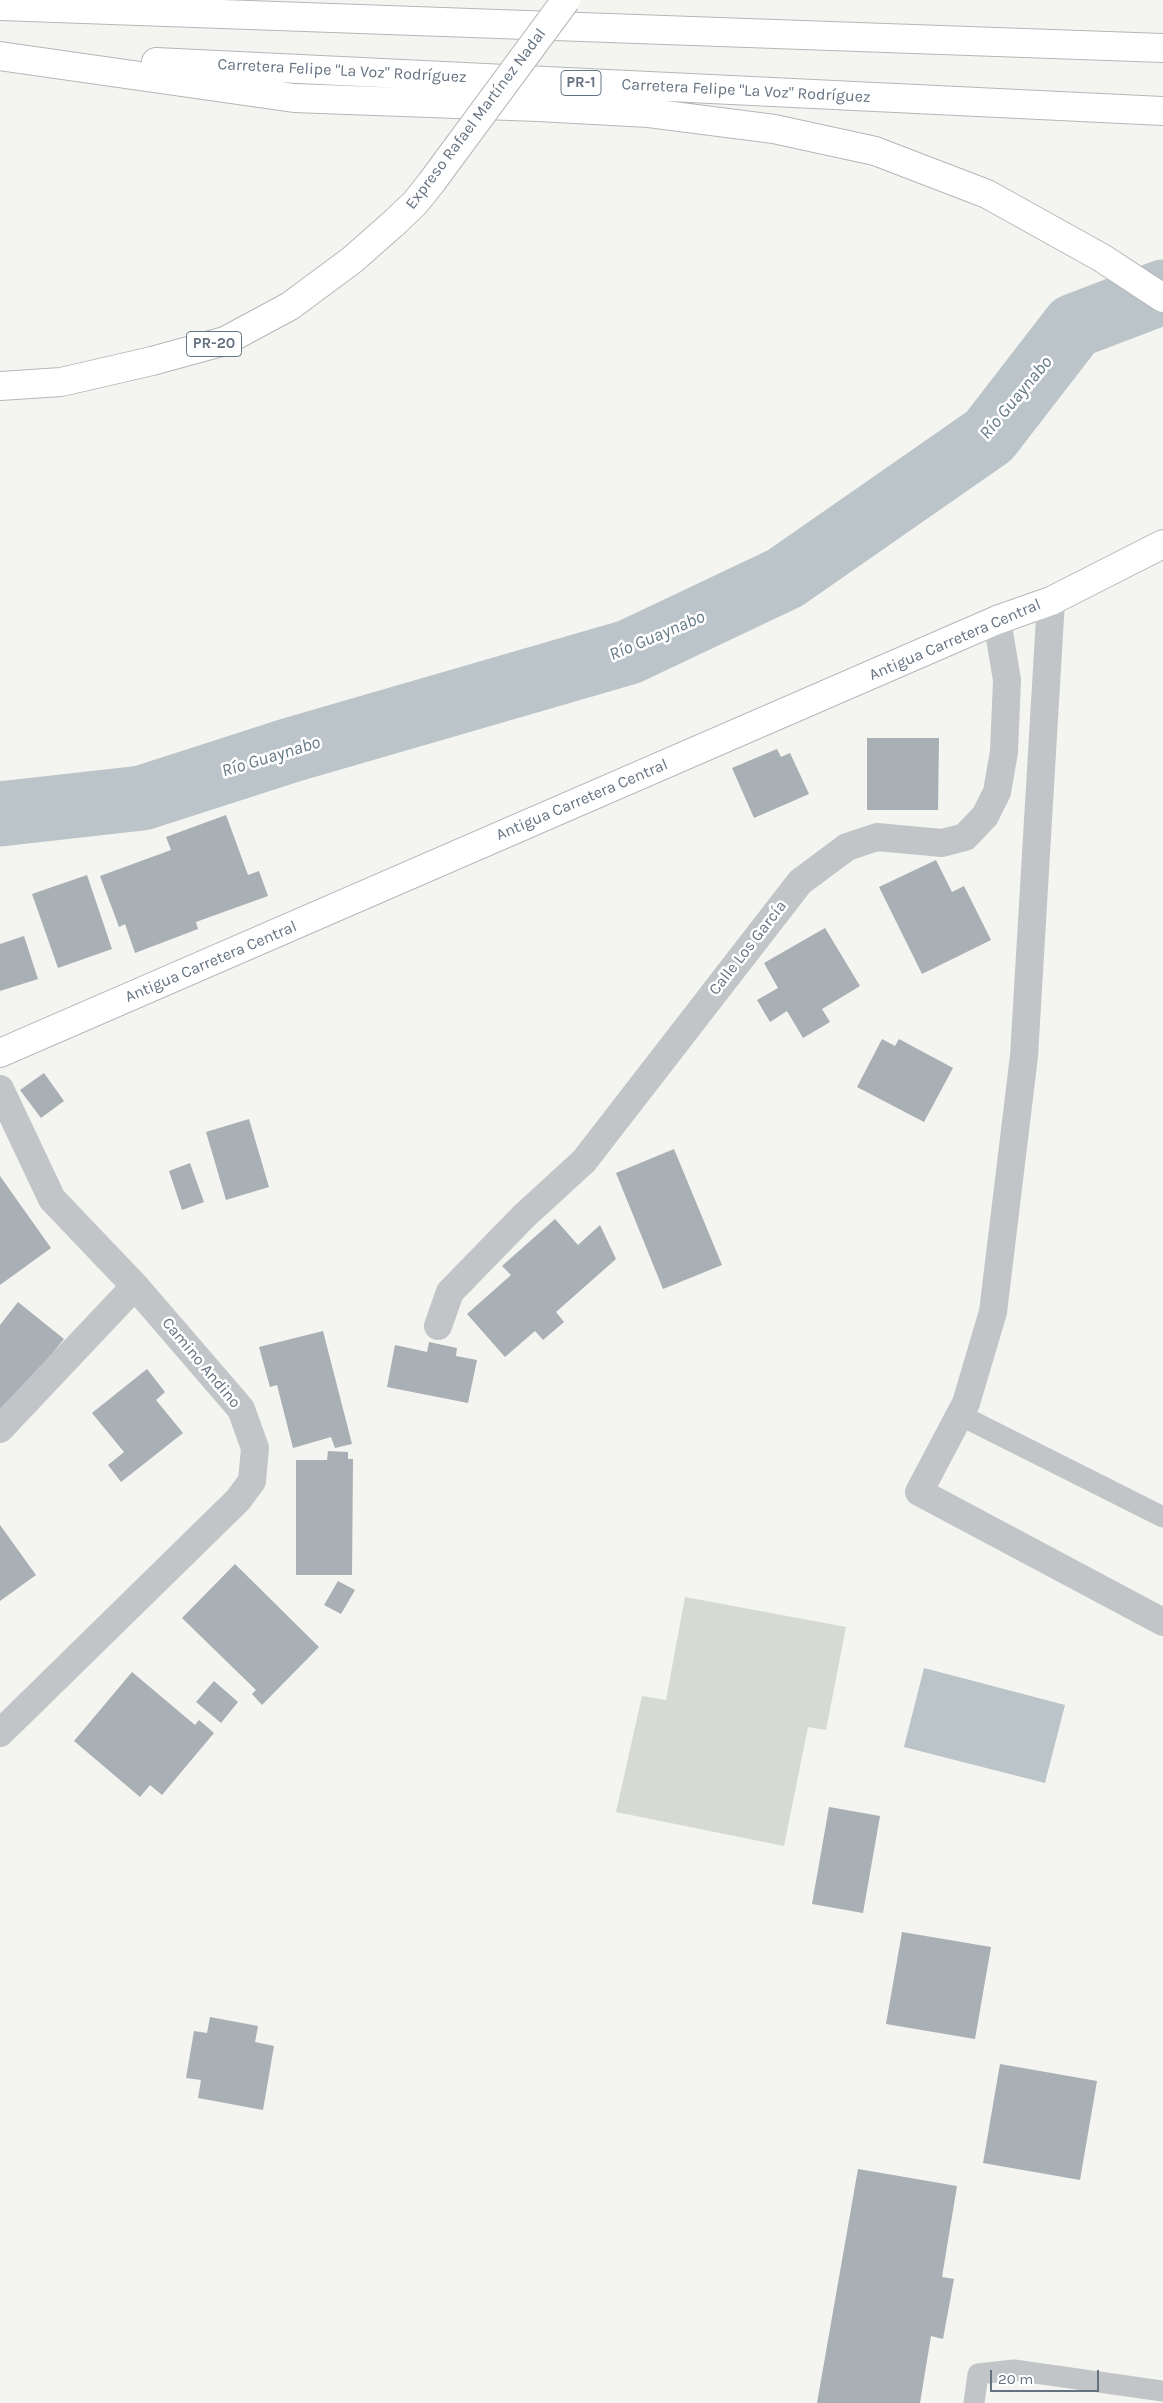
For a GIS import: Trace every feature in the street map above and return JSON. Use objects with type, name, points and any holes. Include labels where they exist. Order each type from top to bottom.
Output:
[{"type":"main road","name":"Expreso Rafael Martínez Nadal","points":[[0,386],[61,382],[152,361],[225,341],[290,306],[352,260],[414,203],[566,0]]},
{"type":"main road","points":[[0,6],[1163,48]]},
{"type":"main road","points":[[0,55],[294,98],[538,107],[668,116],[792,133],[874,151],[986,194],[1102,258],[1163,298]]},
{"type":"main road","name":"Carretera Felipe \"La Voz\" Rodríguez","points":[[0,55],[1163,111]]},
{"type":"main road","name":"Antigua Carretera Central","points":[[0,1053],[997,620],[1051,601],[1163,544]]},
{"type":"street","points":[[1051,601],[1024,1056],[993,1312],[966,1404],[918,1492],[1163,1622]]},
{"type":"street","name":"Calle Los García","points":[[438,1326],[450,1292],[524,1216],[584,1161],[800,882],[847,847],[877,837],[942,843],[965,837],[985,816],[997,792],[1004,752],[1007,680],[997,620]]},
{"type":"street","name":"Camino Andino","points":[[0,1089],[52,1198],[135,1286],[241,1409],[255,1448],[252,1481],[238,1500],[0,1733]]},
{"type":"street","points":[[0,1429],[135,1286]]},
{"type":"lane","points":[[960,1415],[1163,1517]]},
{"type":"lane","points":[[974,2403],[978,2374],[1014,2370],[1163,2391]]},
{"type":"shaded area","points":[[685,1597],[846,1627],[826,1730],[808,1727],[784,1846],[616,1812],[642,1696],[666,1700]]},
{"type":"shaded area","points":[[924,1668],[1065,1705],[1045,1783],[904,1747]]},
{"type":"building","points":[[867,738],[939,738],[938,810],[867,810]]},
{"type":"building","points":[[777,749],[781,757],[790,753],[809,794],[754,818],[732,768]]},
{"type":"building","points":[[226,815],[248,875],[259,871],[268,896],[196,922],[198,929],[135,953],[125,924],[119,927],[100,876],[171,850],[166,837]]},
{"type":"building","points":[[936,860],[952,892],[964,886],[991,940],[922,974],[879,887]]},
{"type":"building","points":[[87,875],[112,949],[58,968],[32,894]]},
{"type":"building","points":[[825,928],[860,986],[822,1009],[830,1022],[803,1038],[787,1011],[770,1022],[757,1000],[778,988],[764,963]]},
{"type":"building","points":[[24,936],[38,979],[0,991],[0,944]]},
{"type":"building","points":[[882,1039],[895,1046],[899,1039],[953,1068],[924,1122],[857,1087]]},
{"type":"building","points":[[44,1073],[64,1101],[41,1118],[20,1090]]},
{"type":"building","points":[[249,1119],[269,1187],[226,1200],[206,1132]]},
{"type":"building","points":[[674,1149],[722,1265],[663,1289],[616,1173]]},
{"type":"building","points":[[190,1163],[204,1202],[182,1210],[169,1171]]},
{"type":"building","points":[[0,1176],[51,1248],[0,1285]]},
{"type":"building","points":[[555,1219],[578,1245],[600,1225],[616,1259],[556,1312],[564,1322],[543,1340],[535,1331],[505,1357],[467,1314],[511,1275],[502,1266]]},
{"type":"building","points":[[18,1302],[64,1339],[5,1412],[0,1408],[0,1325]]},
{"type":"building","points":[[323,1331],[352,1444],[335,1448],[331,1437],[293,1448],[277,1385],[270,1387],[259,1347]]},
{"type":"building","points":[[429,1342],[457,1348],[456,1356],[477,1360],[468,1403],[387,1387],[395,1345],[427,1352]]},
{"type":"building","points":[[147,1369],[165,1392],[156,1400],[183,1433],[121,1482],[108,1465],[124,1452],[92,1413]]},
{"type":"building","points":[[328,1451],[348,1452],[348,1459],[353,1459],[352,1575],[296,1575],[296,1460],[327,1460]]},
{"type":"building","points":[[0,1525],[36,1575],[0,1601]]},
{"type":"building","points":[[235,1564],[319,1647],[262,1705],[252,1694],[256,1690],[182,1618]]},
{"type":"building","points":[[338,1581],[355,1590],[341,1614],[324,1605]]},
{"type":"building","points":[[132,1672],[195,1725],[199,1720],[214,1733],[162,1795],[150,1785],[140,1797],[74,1741]]},
{"type":"building","points":[[214,1681],[238,1702],[221,1723],[196,1702]]},
{"type":"building","points":[[829,1807],[880,1816],[863,1913],[812,1904]]},
{"type":"building","points":[[902,1932],[991,1947],[975,2039],[886,2024]]},
{"type":"building","points":[[210,2017],[258,2026],[255,2042],[274,2046],[263,2110],[198,2098],[201,2080],[186,2078],[194,2031],[207,2033]]},
{"type":"building","points":[[1000,2064],[1097,2081],[1080,2180],[983,2163]]},
{"type":"building","points":[[858,2169],[957,2186],[942,2277],[954,2279],[943,2339],[931,2336],[920,2403],[817,2403]]},
{"type":"waterway","name":"Río Guaynabo","points":[[0,814],[142,798],[291,750],[629,652],[785,578],[989,436],[1074,326],[1163,292]]}]
